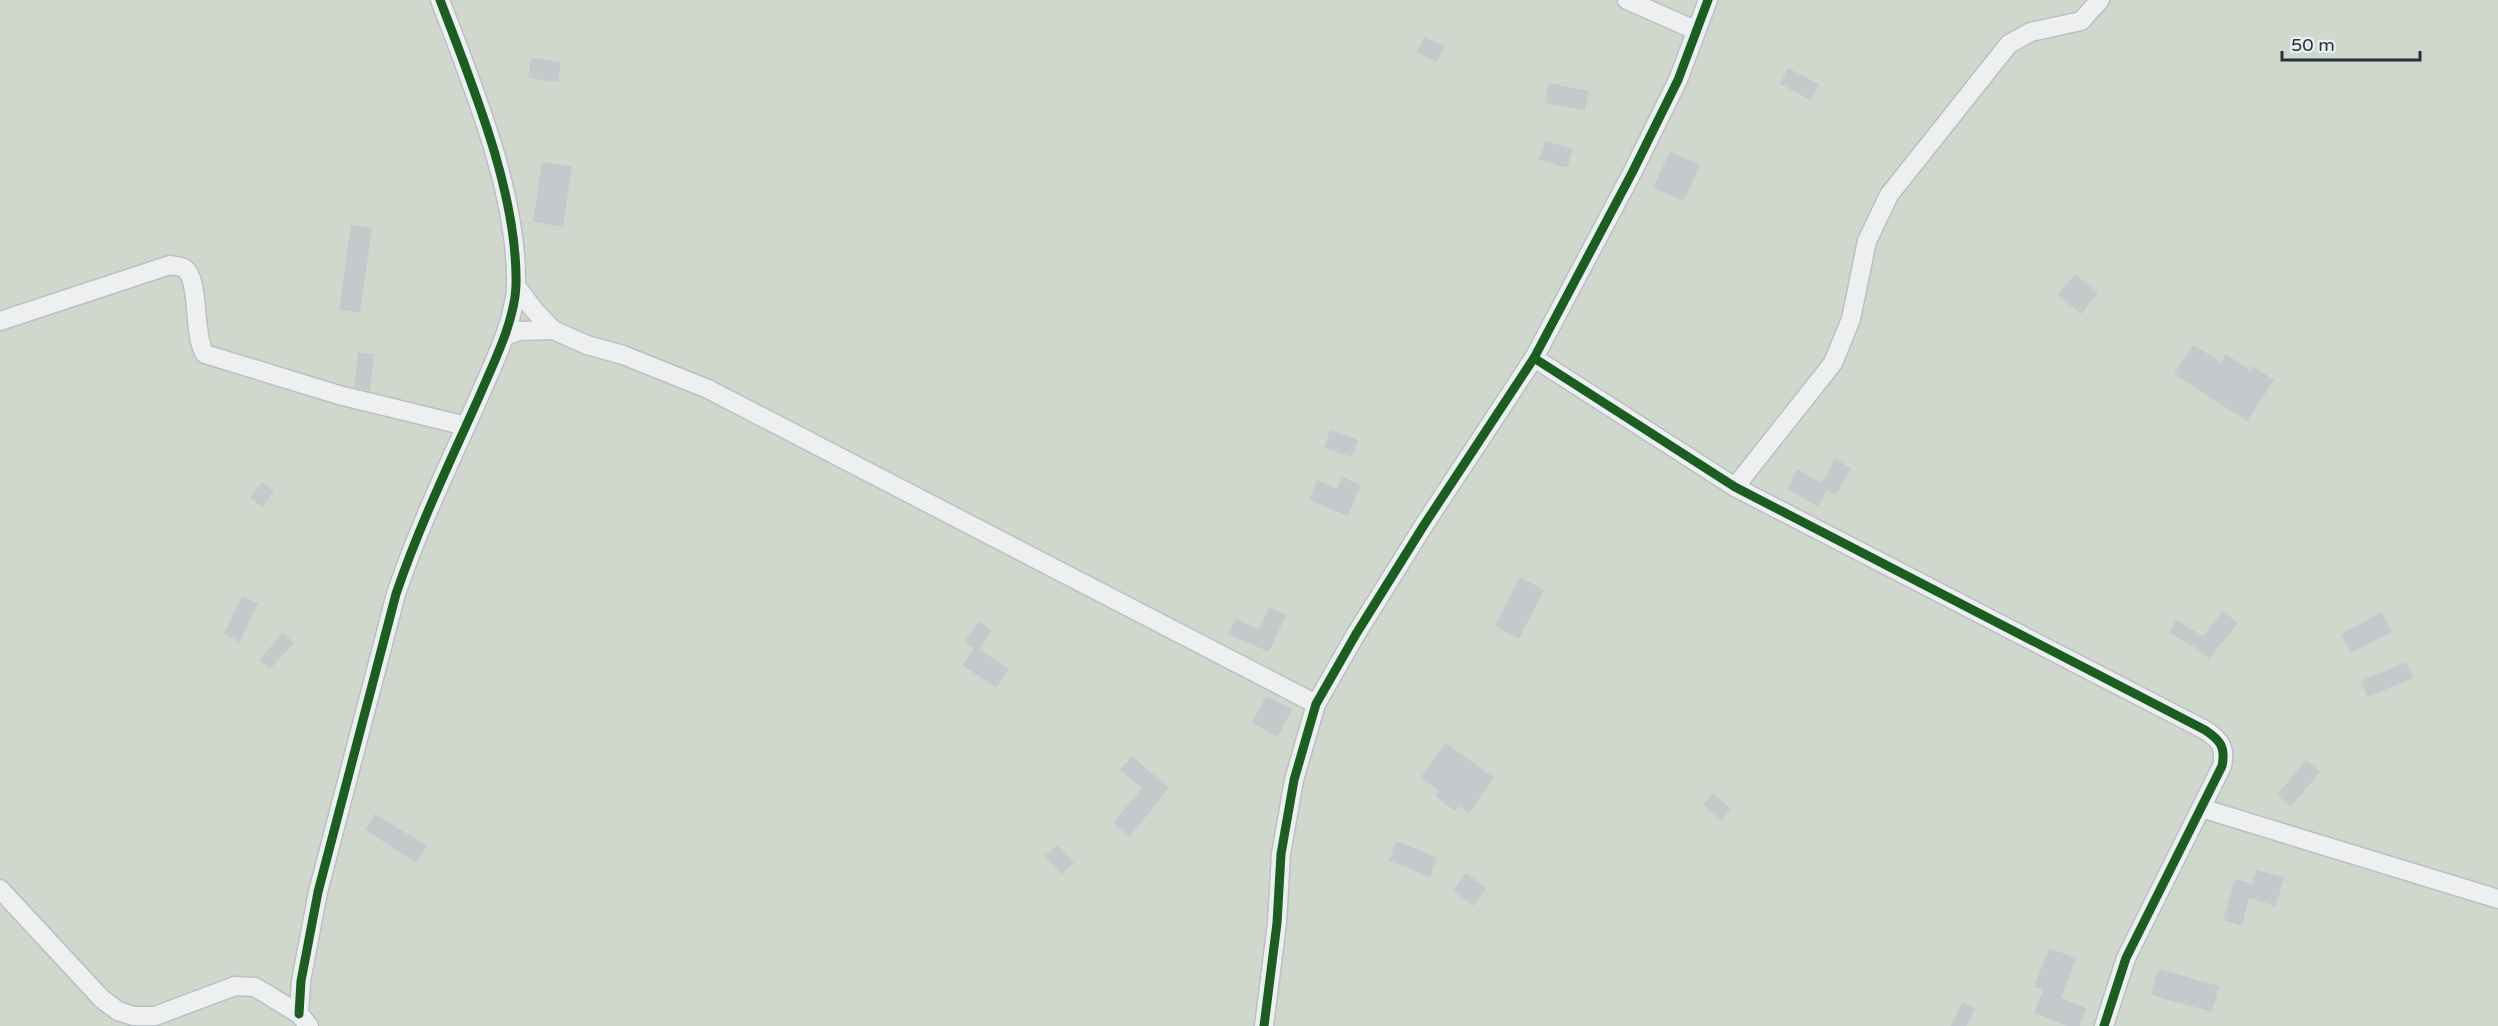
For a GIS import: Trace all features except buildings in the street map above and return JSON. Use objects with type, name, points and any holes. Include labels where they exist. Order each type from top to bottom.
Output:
[{"type":"street","points":[[304,1020],[300,990],[318,892],[396,594],[412,548],[505,336],[516,286],[512,236],[504,184],[440,0]]},
{"type":"street","points":[[1627,0],[1695,30]]},
{"type":"street","points":[[1264,1026],[1277,923],[1281,854],[1294,780],[1316,704],[1356,634],[1424,525],[1534,358],[1632,173],[1678,80],[1708,0]]},
{"type":"street","points":[[1735,488],[1833,363],[1851,319],[1867,241],[1888,195],[2009,44],[2031,32],[2081,21],[2100,0]]},
{"type":"street","points":[[0,321],[170,265],[183,267],[191,276],[199,345],[206,354],[339,395],[466,426]]},
{"type":"street","points":[[516,286],[534,310],[554,330],[587,345],[623,355],[708,389],[1316,704]]},
{"type":"street","points":[[505,336],[519,331],[554,330]]},
{"type":"street","points":[[1534,358],[1735,488],[2205,730],[2219,740],[2225,752],[2222,766],[2126,958],[2104,1026]]},
{"type":"street","points":[[2201,808],[2498,899]]},
{"type":"street","points":[[0,889],[102,999],[118,1011],[133,1016],[155,1016],[235,986],[255,987],[304,1020]]},
{"type":"shaded area","points":[[0,0],[2498,0],[2498,1026],[0,1026]]},
{"type":"cycle path","points":[[299,1014],[301,981],[318,892],[396,594],[425,519],[497,357],[508,328],[515,299],[515,250],[501,177],[479,103],[440,0]]},
{"type":"cycle path","points":[[1264,1026],[1277,923],[1281,854],[1294,780],[1316,704],[1356,634],[1424,525],[1534,358],[1632,173],[1678,80],[1708,0]]},
{"type":"cycle path","points":[[1534,358],[1735,487],[2215,737],[2222,749],[2222,766],[2126,958],[2104,1026]]}]
